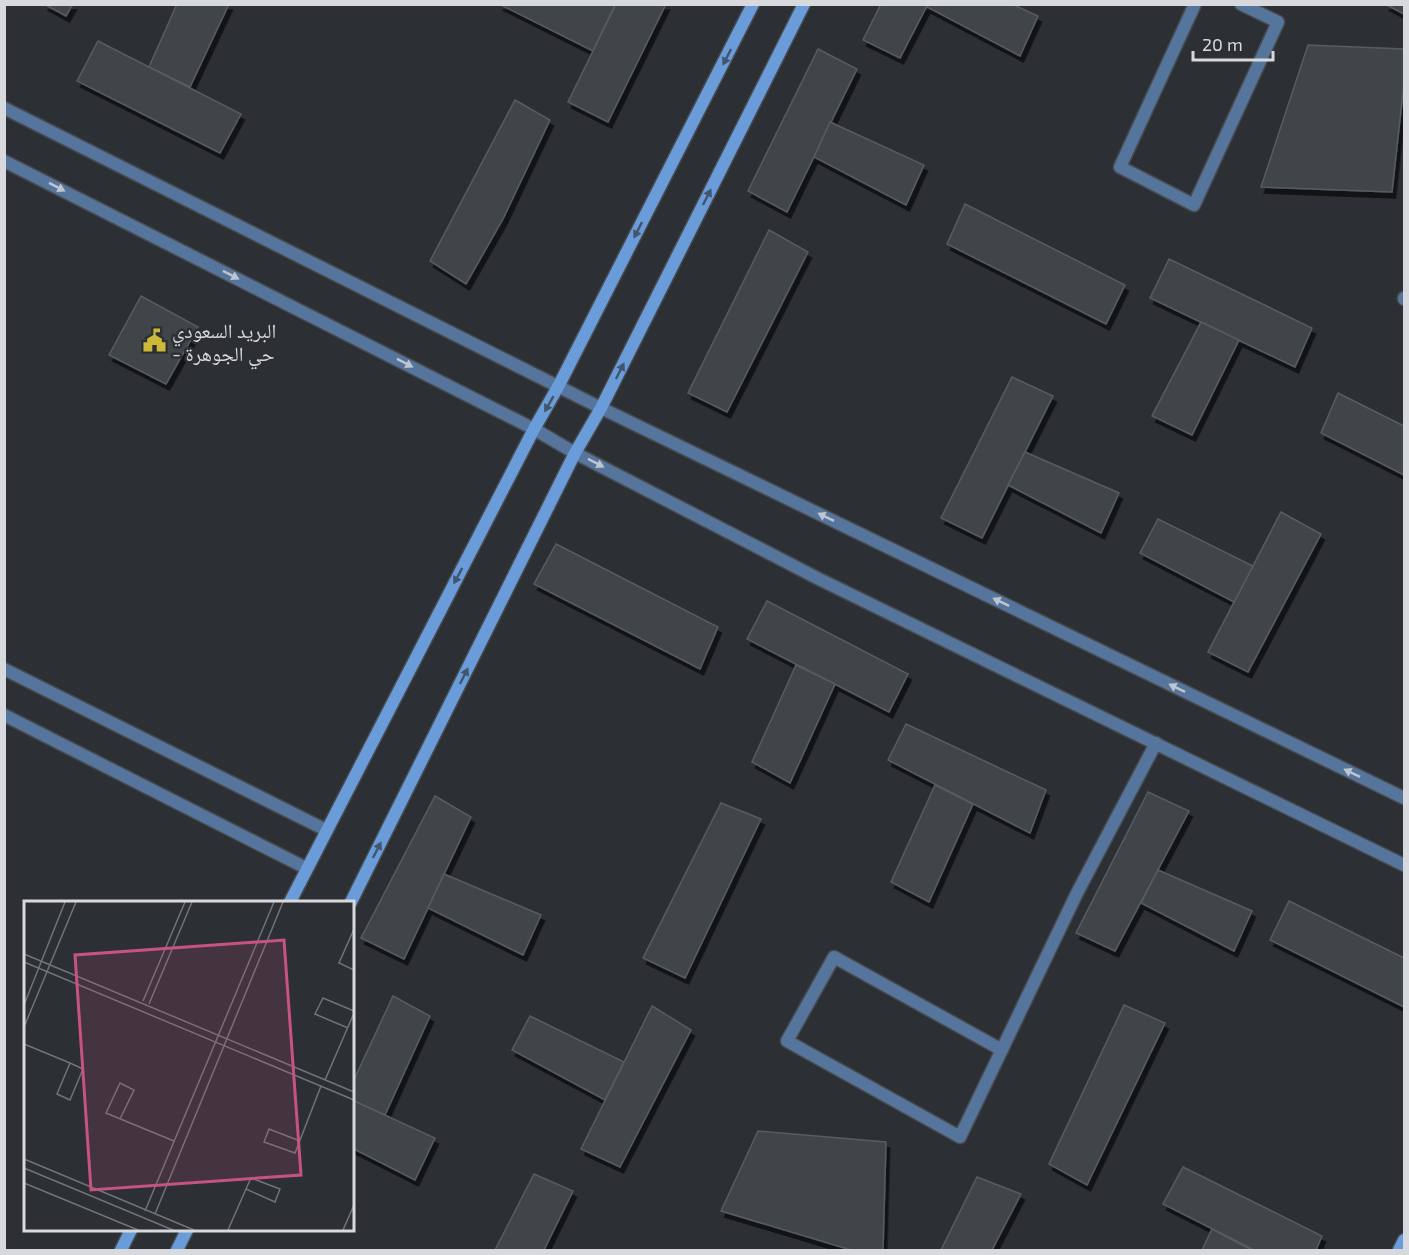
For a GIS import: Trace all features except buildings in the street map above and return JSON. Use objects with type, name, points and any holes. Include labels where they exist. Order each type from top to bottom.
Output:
[{"type":"main road","points":[[291,901],[534,429],[559,385],[753,4]]},
{"type":"main road","points":[[352,901],[575,453],[601,408],[804,4]]},
{"type":"main road","points":[[121,1251],[131,1231]]},
{"type":"main road","points":[[177,1251],[187,1231]]},
{"type":"main road","points":[[1399,1251],[1404,1240]]},
{"type":"street","points":[[1195,4],[1120,167],[1194,205],[1278,22],[1241,4]]},
{"type":"street","points":[[4,108],[601,408],[1404,798]]},
{"type":"street","points":[[4,161],[534,429],[575,453],[819,579],[1404,865]]},
{"type":"street","points":[[4,669],[326,830]]},
{"type":"street","points":[[4,715],[306,868]]},
{"type":"street","points":[[1002,1050],[834,957],[787,1041],[960,1137],[1002,1050],[1077,893],[1156,743]]},
{"type":"place","name":"البريد السعودي - حي الجوهرة","points":[[154,341]]}]
